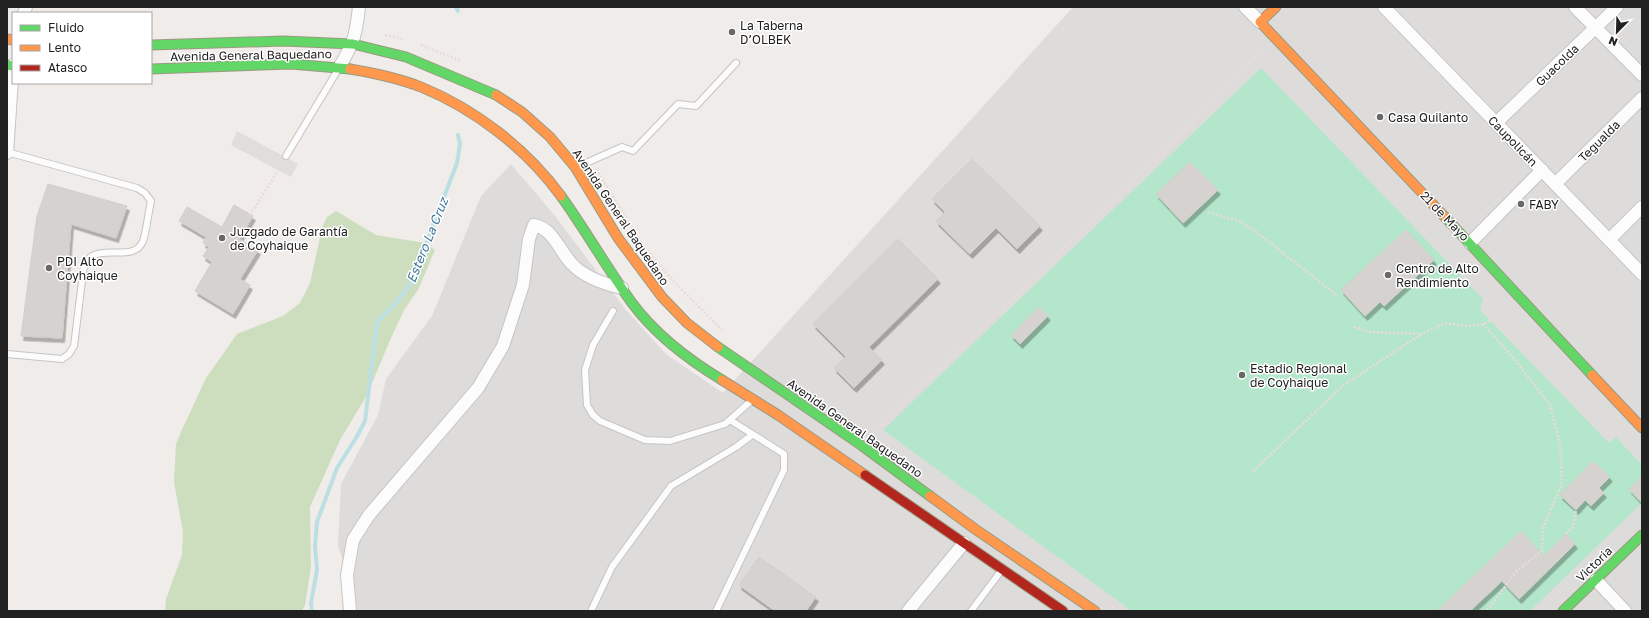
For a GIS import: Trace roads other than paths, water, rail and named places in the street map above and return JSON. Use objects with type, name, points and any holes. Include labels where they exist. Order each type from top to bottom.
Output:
[{"type":"main road","points":[[1260,22],[1276,7]]},
{"type":"main road","name":"21 de Mayo","points":[[1260,22],[1470,243],[1642,428]]},
{"type":"main road","name":"Avenida General Baquedano","points":[[152,45],[283,41],[353,44],[406,57],[492,92],[522,112],[550,137],[575,167],[618,238],[643,273],[662,297],[687,323],[721,350],[861,445],[975,530],[1095,611]]},
{"type":"main road","name":"Avenida General Baquedano","points":[[152,69],[305,64],[340,66],[371,71],[409,82],[437,93],[467,109],[525,155],[547,178],[622,288],[649,322],[679,350],[697,365],[778,415],[1063,611]]},
{"type":"main road","name":"Victoria","points":[[1563,611],[1642,535]]},
{"type":"street","points":[[340,66],[353,44],[357,29],[359,7]]},
{"type":"street","name":"21 de Mayo","points":[[1245,7],[1260,22]]},
{"type":"street","name":"Caupolicán","points":[[1384,7],[1642,274]]},
{"type":"street","points":[[1575,7],[1642,75]]},
{"type":"street","name":"Guacolda","points":[[1496,123],[1617,7]]},
{"type":"street","points":[[7,153],[12,80]]},
{"type":"street","name":"Tegualda","points":[[1555,184],[1642,98]]},
{"type":"street","points":[[1470,243],[1542,170]]},
{"type":"street","points":[[1609,240],[1642,207]]},
{"type":"street","points":[[350,611],[347,575],[353,540],[369,515],[478,388],[503,346],[523,285],[529,240],[534,225],[541,227],[551,235],[572,264],[589,277],[622,288]]},
{"type":"street","points":[[908,611],[964,543]]},
{"type":"street","points":[[1596,580],[1625,611]]},
{"type":"lane","points":[[575,167],[622,147],[633,151],[678,104],[696,106],[736,63]]},
{"type":"lane","points":[[286,156],[340,66]]},
{"type":"lane","points":[[7,153],[137,188],[145,193],[151,201],[143,242],[135,250],[127,253],[101,253],[91,256],[84,265],[74,346],[69,354],[62,359],[7,354]]},
{"type":"lane","points":[[613,311],[593,345],[584,370],[587,405],[593,415],[600,421],[645,440],[670,441],[725,424],[752,400]]},
{"type":"lane","points":[[716,611],[784,470],[784,454],[730,420]]},
{"type":"lane","points":[[591,611],[612,567],[671,486],[736,447],[752,435]]},
{"type":"lane","points":[[971,611],[1002,570]]},
{"type":"waterway","name":"Estero La Cruz","points":[[456,7],[458,11]]},
{"type":"waterway","name":"Estero La Cruz","points":[[312,611],[311,603],[317,570],[315,546],[317,522],[337,468],[365,421],[377,322],[395,304],[411,283],[457,163],[460,144],[458,135]]},
{"type":"place","name":"La Taberna D’OLBEK","points":[[732,32]]},
{"type":"place","name":"Casa Quilanto","points":[[1380,117]]},
{"type":"place","name":"FABY","points":[[1521,204]]},
{"type":"place","name":"Juzgado de Garantía de Coyhaique","points":[[222,238]]},
{"type":"place","name":"PDI Alto Coyhaique","points":[[49,268]]},
{"type":"place","name":"Centro de Alto Rendimiento","points":[[1388,275]]},
{"type":"place","name":"Estadio Regional de Coyhaique","points":[[1242,375]]}]
